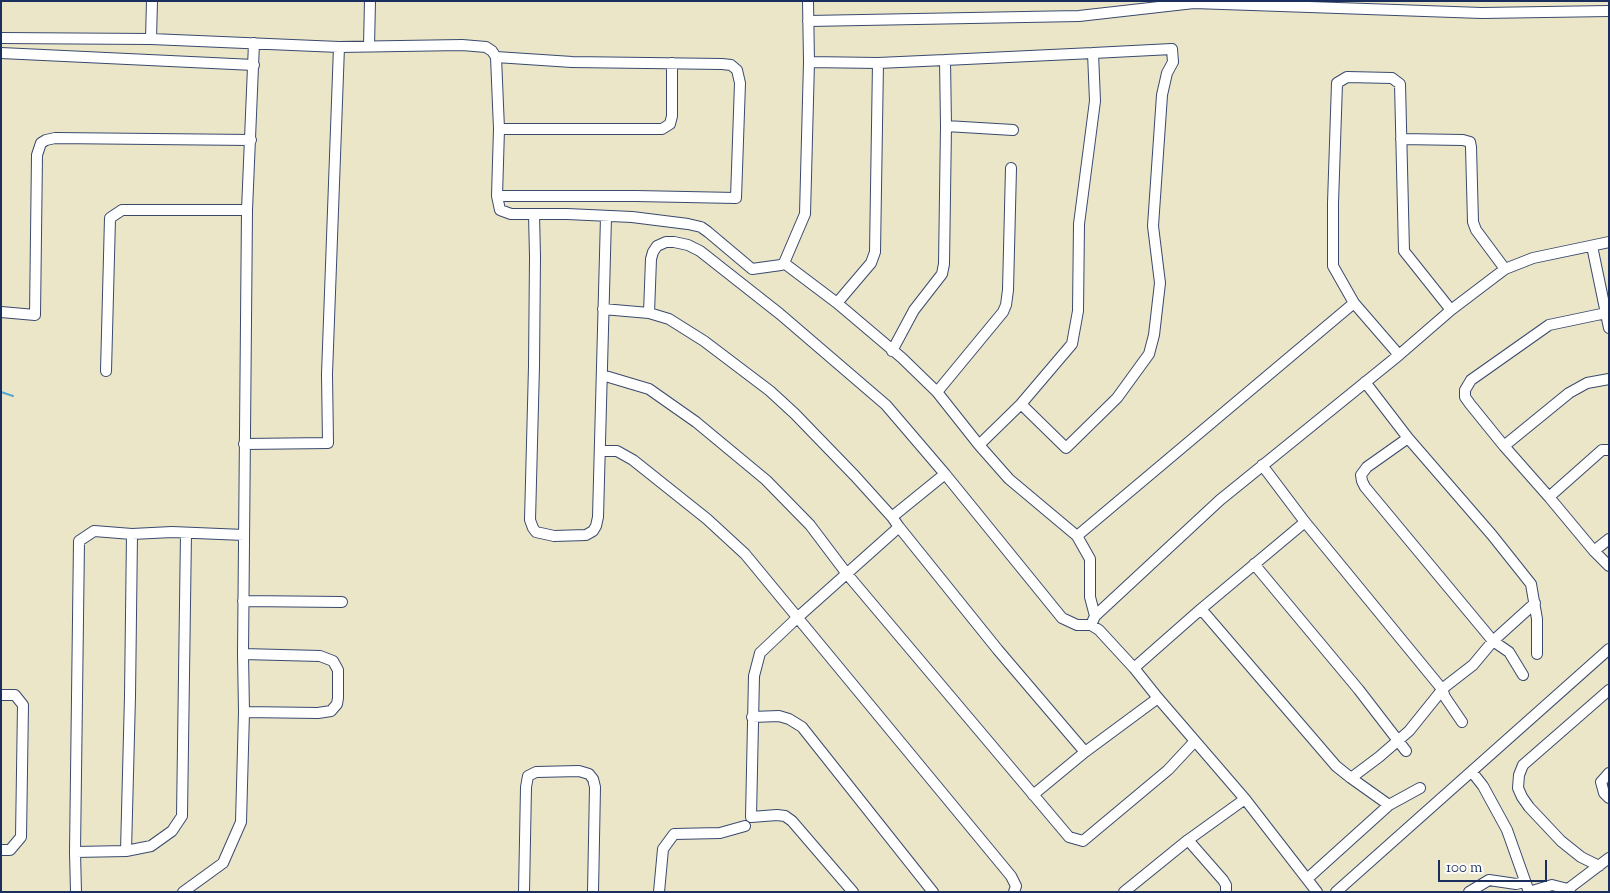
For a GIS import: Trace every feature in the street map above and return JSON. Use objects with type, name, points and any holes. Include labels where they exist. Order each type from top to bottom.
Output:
[{"type":"street","points":[[151,39],[152,1]]},
{"type":"street","points":[[369,46],[370,1]]},
{"type":"street","points":[[1,38],[151,39],[339,47],[475,45],[489,48],[496,57],[499,129],[497,196],[500,210],[511,214],[632,217],[695,225],[708,232],[752,269],[784,263],[805,214],[810,62],[808,1]]},
{"type":"street","points":[[808,21],[1079,16],[1194,3],[1482,13],[1609,11]]},
{"type":"street","points":[[183,892],[223,863],[242,822],[244,444],[248,210],[254,43]]},
{"type":"street","points":[[244,444],[328,443],[327,374],[339,47]]},
{"type":"street","points":[[810,62],[878,63],[1172,49],[1173,62],[1167,73],[1162,95],[1153,226],[1160,283],[1154,336],[1149,354],[1117,398],[1066,448],[1021,404]]},
{"type":"street","points":[[979,445],[1021,404],[1072,344],[1078,311],[1079,224],[1095,101],[1093,53]]},
{"type":"street","points":[[1,54],[254,65]]},
{"type":"street","points":[[496,57],[572,62],[722,64],[731,65],[737,70],[740,83],[736,198],[497,196]]},
{"type":"street","points":[[892,351],[918,304],[942,274],[944,264],[945,60]]},
{"type":"street","points":[[499,129],[662,129],[670,124],[672,116],[672,63]]},
{"type":"street","points":[[837,303],[874,257],[878,63]]},
{"type":"street","points":[[1399,354],[1354,303],[1333,266],[1337,82],[1348,77],[1392,78],[1400,84],[1404,251],[1451,310]]},
{"type":"street","points":[[946,126],[1013,130]]},
{"type":"street","points":[[1,312],[35,315],[37,155],[41,143],[55,138],[251,140]]},
{"type":"street","points":[[1401,140],[1463,140],[1470,142],[1472,222],[1505,270]]},
{"type":"street","points":[[937,392],[1003,312],[1006,305],[1011,168]]},
{"type":"street","points":[[106,371],[110,218],[122,210],[248,210]]},
{"type":"street","points":[[534,214],[535,346],[530,520],[536,532],[566,537],[586,535],[593,531],[598,517],[606,217]]},
{"type":"street","points":[[649,313],[653,252],[657,246],[666,242],[674,242],[688,245],[700,251],[780,314],[886,405],[945,474],[1062,618],[1077,625],[1093,620],[1220,500],[1451,310],[1505,270],[1524,260],[1609,242]]},
{"type":"street","points":[[1592,246],[1609,328]]},
{"type":"street","points":[[784,263],[837,303],[902,358],[937,392],[1009,479],[1077,536],[1090,560],[1090,597],[1093,620],[1099,630],[1134,668],[1245,799],[1317,892]]},
{"type":"street","points":[[1077,536],[1354,303]]},
{"type":"street","points":[[604,309],[649,313],[676,322],[770,391],[795,414],[855,476],[892,518],[998,650],[1085,752]]},
{"type":"street","points":[[1606,313],[1549,325],[1471,380],[1465,390],[1465,397],[1504,446],[1609,566]]},
{"type":"street","points":[[602,375],[650,389],[696,422],[766,480],[810,525],[847,574],[1069,837],[1083,841],[1168,770],[1194,741]]},
{"type":"street","points":[[1504,446],[1569,393],[1587,383],[1609,379]]},
{"type":"street","points":[[1365,382],[1408,438],[1530,584],[1537,619],[1537,654]]},
{"type":"street","points":[[1408,438],[1368,467],[1361,475],[1362,481],[1493,640],[1509,652],[1523,675]]},
{"type":"street","points":[[1550,497],[1602,450],[1609,450]]},
{"type":"street","points":[[600,451],[617,451],[626,454],[707,519],[745,554],[1011,876],[1016,886],[1014,892]]},
{"type":"street","points":[[1262,466],[1305,522],[1442,689],[1445,697],[1462,722]]},
{"type":"street","points":[[892,518],[945,474]]},
{"type":"street","points":[[1134,668],[1305,522]]},
{"type":"street","points":[[853,892],[792,821],[785,816],[777,815],[751,817],[754,676],[760,653],[899,527]]},
{"type":"street","points":[[76,892],[74,852],[79,542],[94,531],[132,534],[244,535]]},
{"type":"street","points":[[74,852],[126,851],[151,846],[172,831],[182,816],[186,533]]},
{"type":"street","points":[[126,851],[132,534]]},
{"type":"street","points":[[1594,551],[1609,539]]},
{"type":"street","points":[[1254,564],[1359,690],[1406,751]]},
{"type":"street","points":[[244,601],[342,602]]},
{"type":"street","points":[[1351,778],[1409,731],[1442,689],[1473,665],[1493,640],[1535,603]]},
{"type":"street","points":[[1201,609],[1336,766],[1389,805]]},
{"type":"street","points":[[1336,892],[1609,649]]},
{"type":"street","points":[[242,654],[320,656],[333,661],[338,670],[337,704],[331,711],[318,713],[244,712]]},
{"type":"street","points":[[1600,866],[1581,857],[1562,841],[1529,807],[1522,798],[1518,788],[1519,775],[1523,765],[1609,690]]},
{"type":"street","points":[[1,695],[15,695],[23,705],[21,837],[10,850],[1,850]]},
{"type":"street","points":[[1034,795],[1085,752],[1158,698]]},
{"type":"street","points":[[752,717],[778,716],[789,719],[802,727],[934,892]]},
{"type":"street","points":[[524,892],[526,787],[528,776],[536,772],[579,771],[590,774],[594,787],[593,892]]},
{"type":"street","points":[[1472,772],[1483,786],[1507,830],[1527,888]]},
{"type":"street","points":[[1609,773],[1601,782],[1604,793],[1609,798]]},
{"type":"street","points":[[1307,879],[1389,805],[1420,788]]},
{"type":"street","points":[[1124,892],[1188,840],[1245,799]]},
{"type":"street","points":[[659,892],[663,849],[674,834],[720,833],[745,826]]},
{"type":"street","points":[[1188,840],[1223,880],[1226,885],[1226,892]]},
{"type":"street","points":[[1469,892],[1489,880],[1516,884],[1527,888],[1552,886],[1569,890],[1609,858]]},
{"type":"waterway","points":[[1,392],[13,396]]}]
